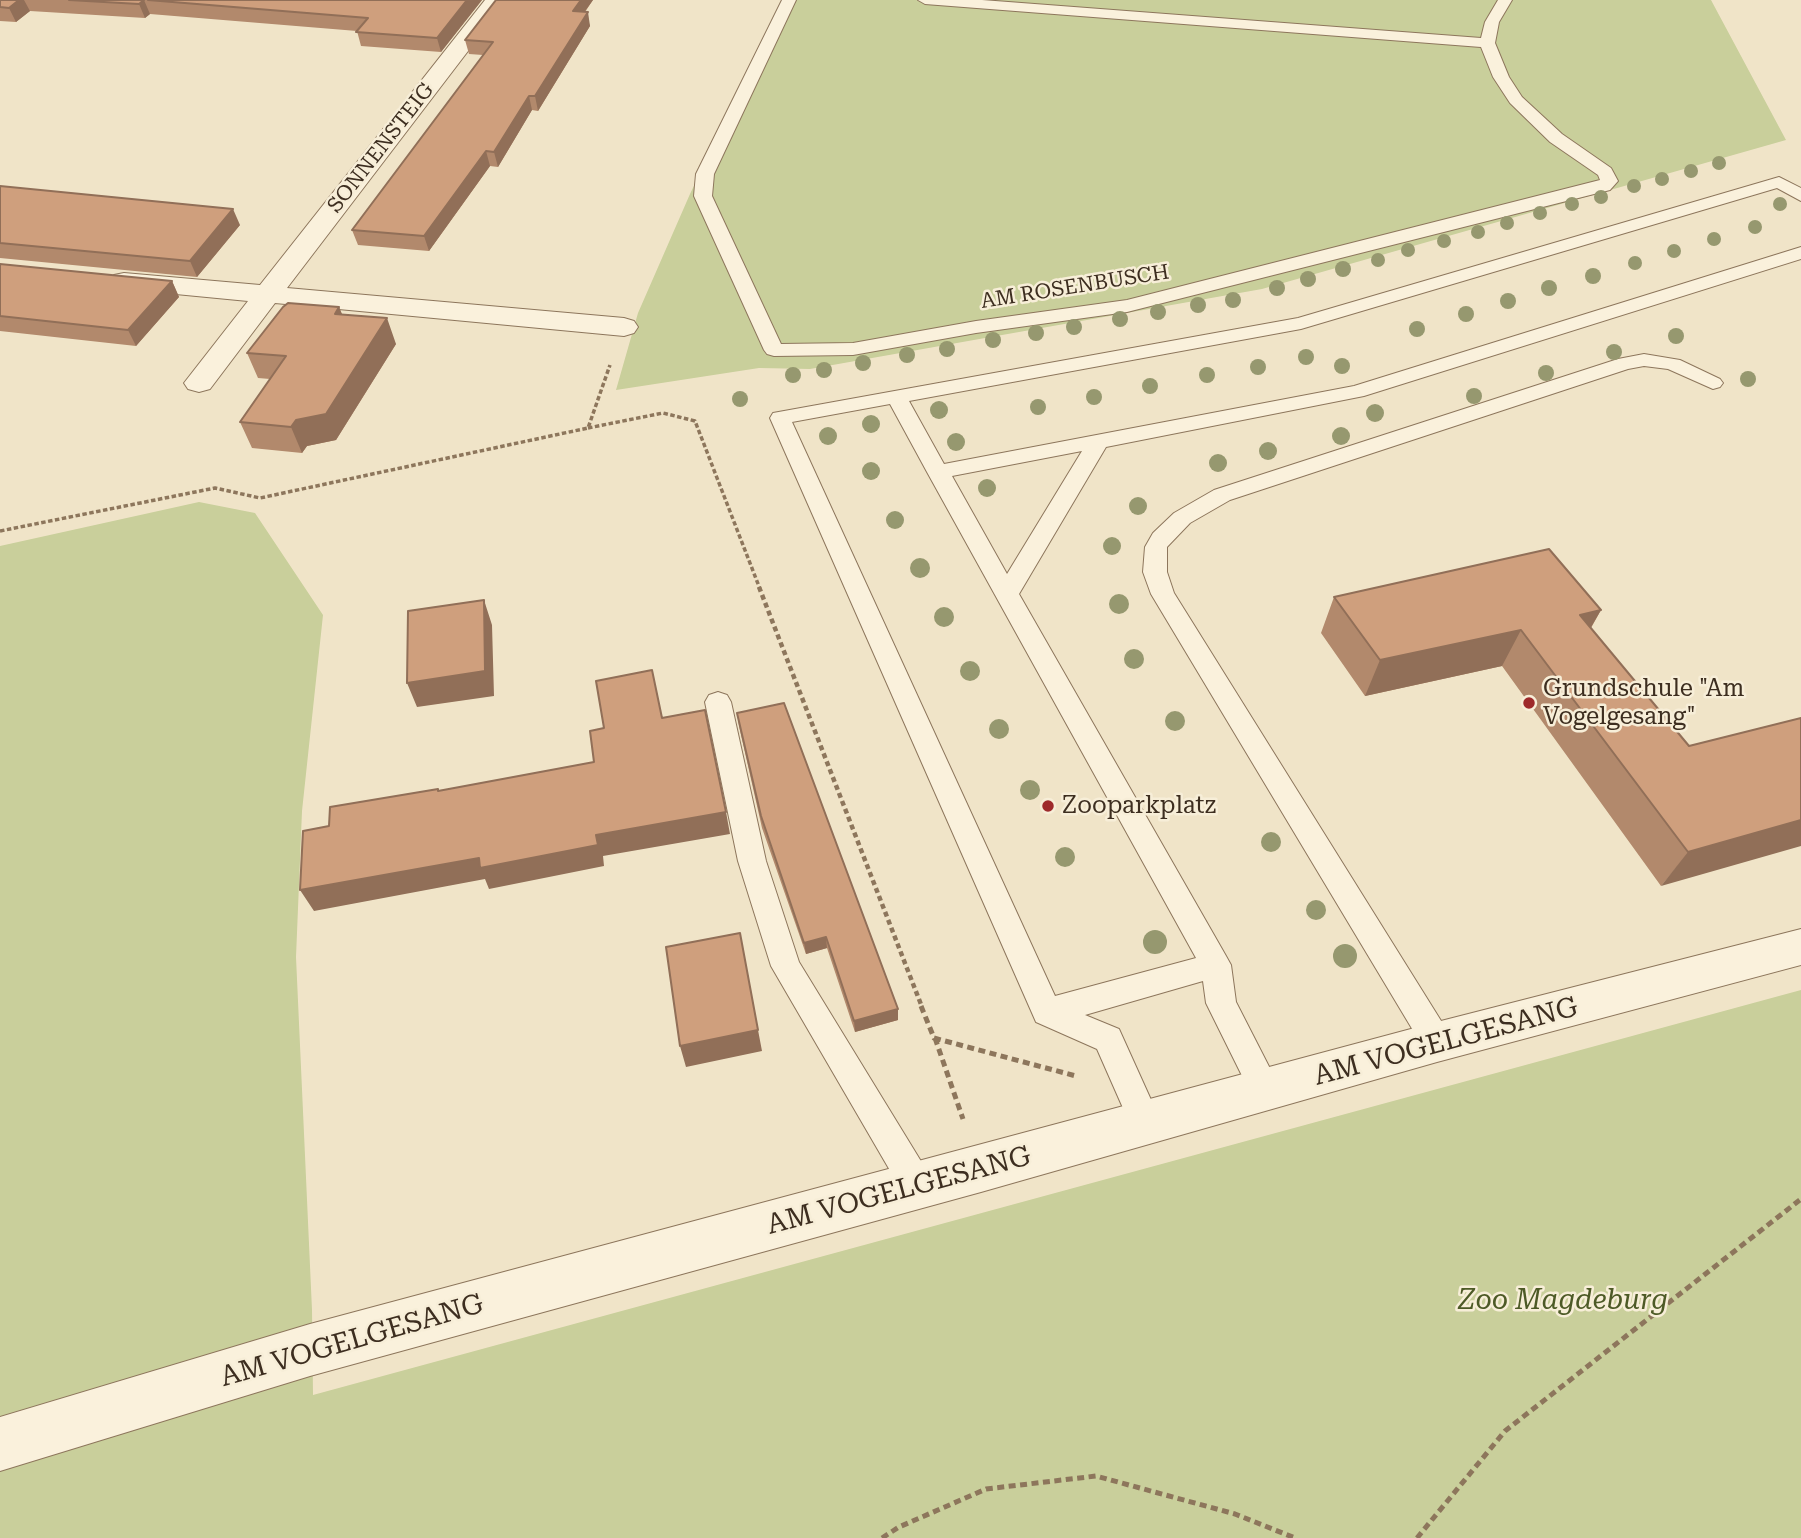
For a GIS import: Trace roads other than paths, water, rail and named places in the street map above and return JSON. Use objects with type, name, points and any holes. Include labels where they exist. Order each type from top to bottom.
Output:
[{"type":"street","name":"SONNENSTEIG","points":[[199,383],[496,0]]},
{"type":"street","points":[[93,278],[624,327]]},
{"type":"street","name":"AM VOGELGESANG","points":[[0,1444],[310,1350],[981,1170],[1437,1042],[1801,947]]},
{"type":"lane","name":"AM ROSENBUSCH","points":[[789,0],[705,174],[703,196],[774,350],[852,349],[976,327],[1127,306],[1604,186],[1609,181],[1605,172],[1556,138],[1512,95],[1501,77],[1487,43]]},
{"type":"lane","points":[[925,0],[1487,43],[1492,22],[1505,0]]},
{"type":"lane","points":[[1145,1122],[1108,1039],[1047,1012],[780,418],[1301,323],[1779,182],[1801,196]]},
{"type":"lane","points":[[939,472],[1097,444],[1357,392],[1801,253]]},
{"type":"lane","points":[[1437,1042],[1163,594],[1155,572],[1156,547],[1161,538],[1182,518],[1222,495],[1625,363],[1644,360],[1673,364],[1713,383]]},
{"type":"lane","points":[[896,397],[1216,965],[1221,1003],[1266,1092]]},
{"type":"lane","points":[[1007,594],[1097,444]]},
{"type":"lane","points":[[718,702],[752,861],[786,966],[918,1187]]},
{"type":"lane","points":[[1047,1012],[1216,965]]},
{"type":"place","name":"Grundschule \"Am Vogelgesang\"","points":[[1529,703]]},
{"type":"place","name":"Zooparkplatz","points":[[1048,806]]},
{"type":"park label","name":"Zoo Magdeburg","points":[[1563,1301]]}]
